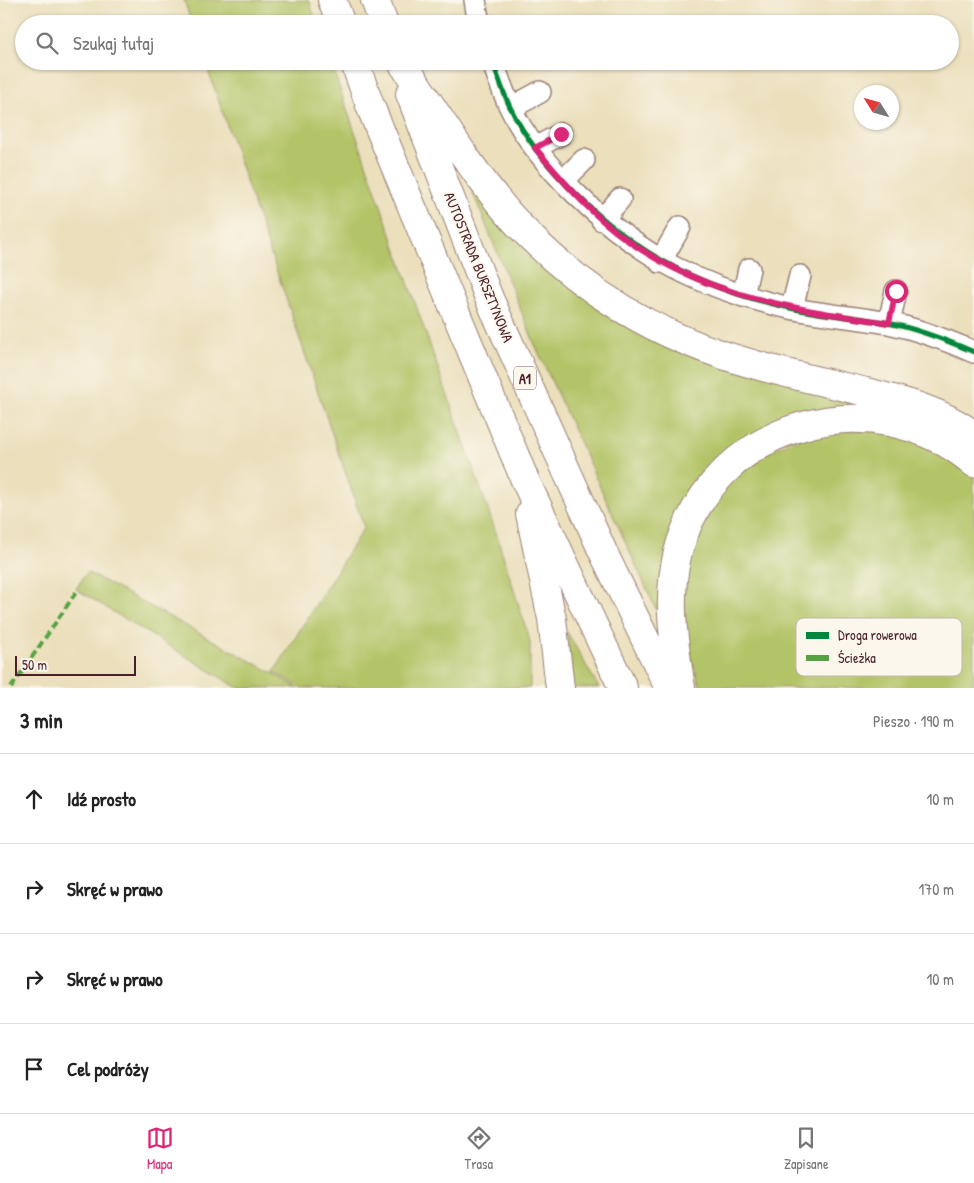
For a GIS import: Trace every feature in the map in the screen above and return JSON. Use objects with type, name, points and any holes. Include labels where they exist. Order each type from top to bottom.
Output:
[{"type":"highway","points":[[332,0],[338,15]]},
{"type":"highway","points":[[375,0],[381,15]]},
{"type":"highway","points":[[357,70],[371,108],[525,480],[623,688]]},
{"type":"highway","name":"AUTOSTRADA BURSZTYNOWA","points":[[402,70],[490,298],[603,552],[669,688]]},
{"type":"highway","points":[[405,70],[476,171],[508,212],[542,249],[580,281],[615,306],[653,327],[702,349],[755,365],[912,404],[943,416],[974,435]]},
{"type":"highway","points":[[682,688],[672,620],[671,597],[678,552],[685,531],[704,496],[730,467],[745,455],[760,444],[794,428],[830,419],[861,418],[906,425],[934,436],[974,463]]},
{"type":"highway","points":[[525,480],[535,541],[552,619],[560,688]]},
{"type":"street","points":[[475,0],[478,15]]},
{"type":"street","points":[[496,70],[511,108],[535,148],[563,181],[602,220],[660,262],[743,296],[792,308],[889,323],[939,337],[974,352]]},
{"type":"street","points":[[511,108],[540,92]]},
{"type":"street","points":[[535,148],[561,134]]},
{"type":"street","points":[[563,181],[584,160]]},
{"type":"street","points":[[602,220],[620,199]]},
{"type":"street","points":[[660,262],[680,227]]},
{"type":"street","points":[[743,296],[749,269]]},
{"type":"street","points":[[792,308],[800,276]]},
{"type":"street","points":[[889,323],[896,291]]},
{"type":"green space","points":[[184,0],[309,0],[314,15],[189,15]]},
{"type":"green space","points":[[208,70],[333,70],[495,530],[530,641],[530,688],[302,688],[274,672],[364,527]]},
{"type":"green space","points":[[464,171],[576,289],[892,412],[729,456],[661,620],[535,345]]},
{"type":"green space","points":[[825,429],[902,433],[974,475],[974,688],[701,688],[693,664],[685,618],[684,595],[693,551],[701,529],[713,507],[733,479],[759,457]]},
{"type":"green space","points":[[87,572],[298,688],[238,688],[76,589]]},
{"type":"green space","points":[[567,632],[599,688],[570,688]]},
{"type":"marked path","points":[[11,688],[77,591]]},
{"type":"cycle path","points":[[495,70],[516,119],[531,142],[566,184],[624,236],[674,268],[729,291],[758,300],[790,308],[899,325],[932,335],[974,352]]},
{"type":"route","points":[[561,134],[535,148],[563,181],[602,220],[631,243],[660,262],[697,279],[743,296],[792,308],[889,323],[896,291]]}]
